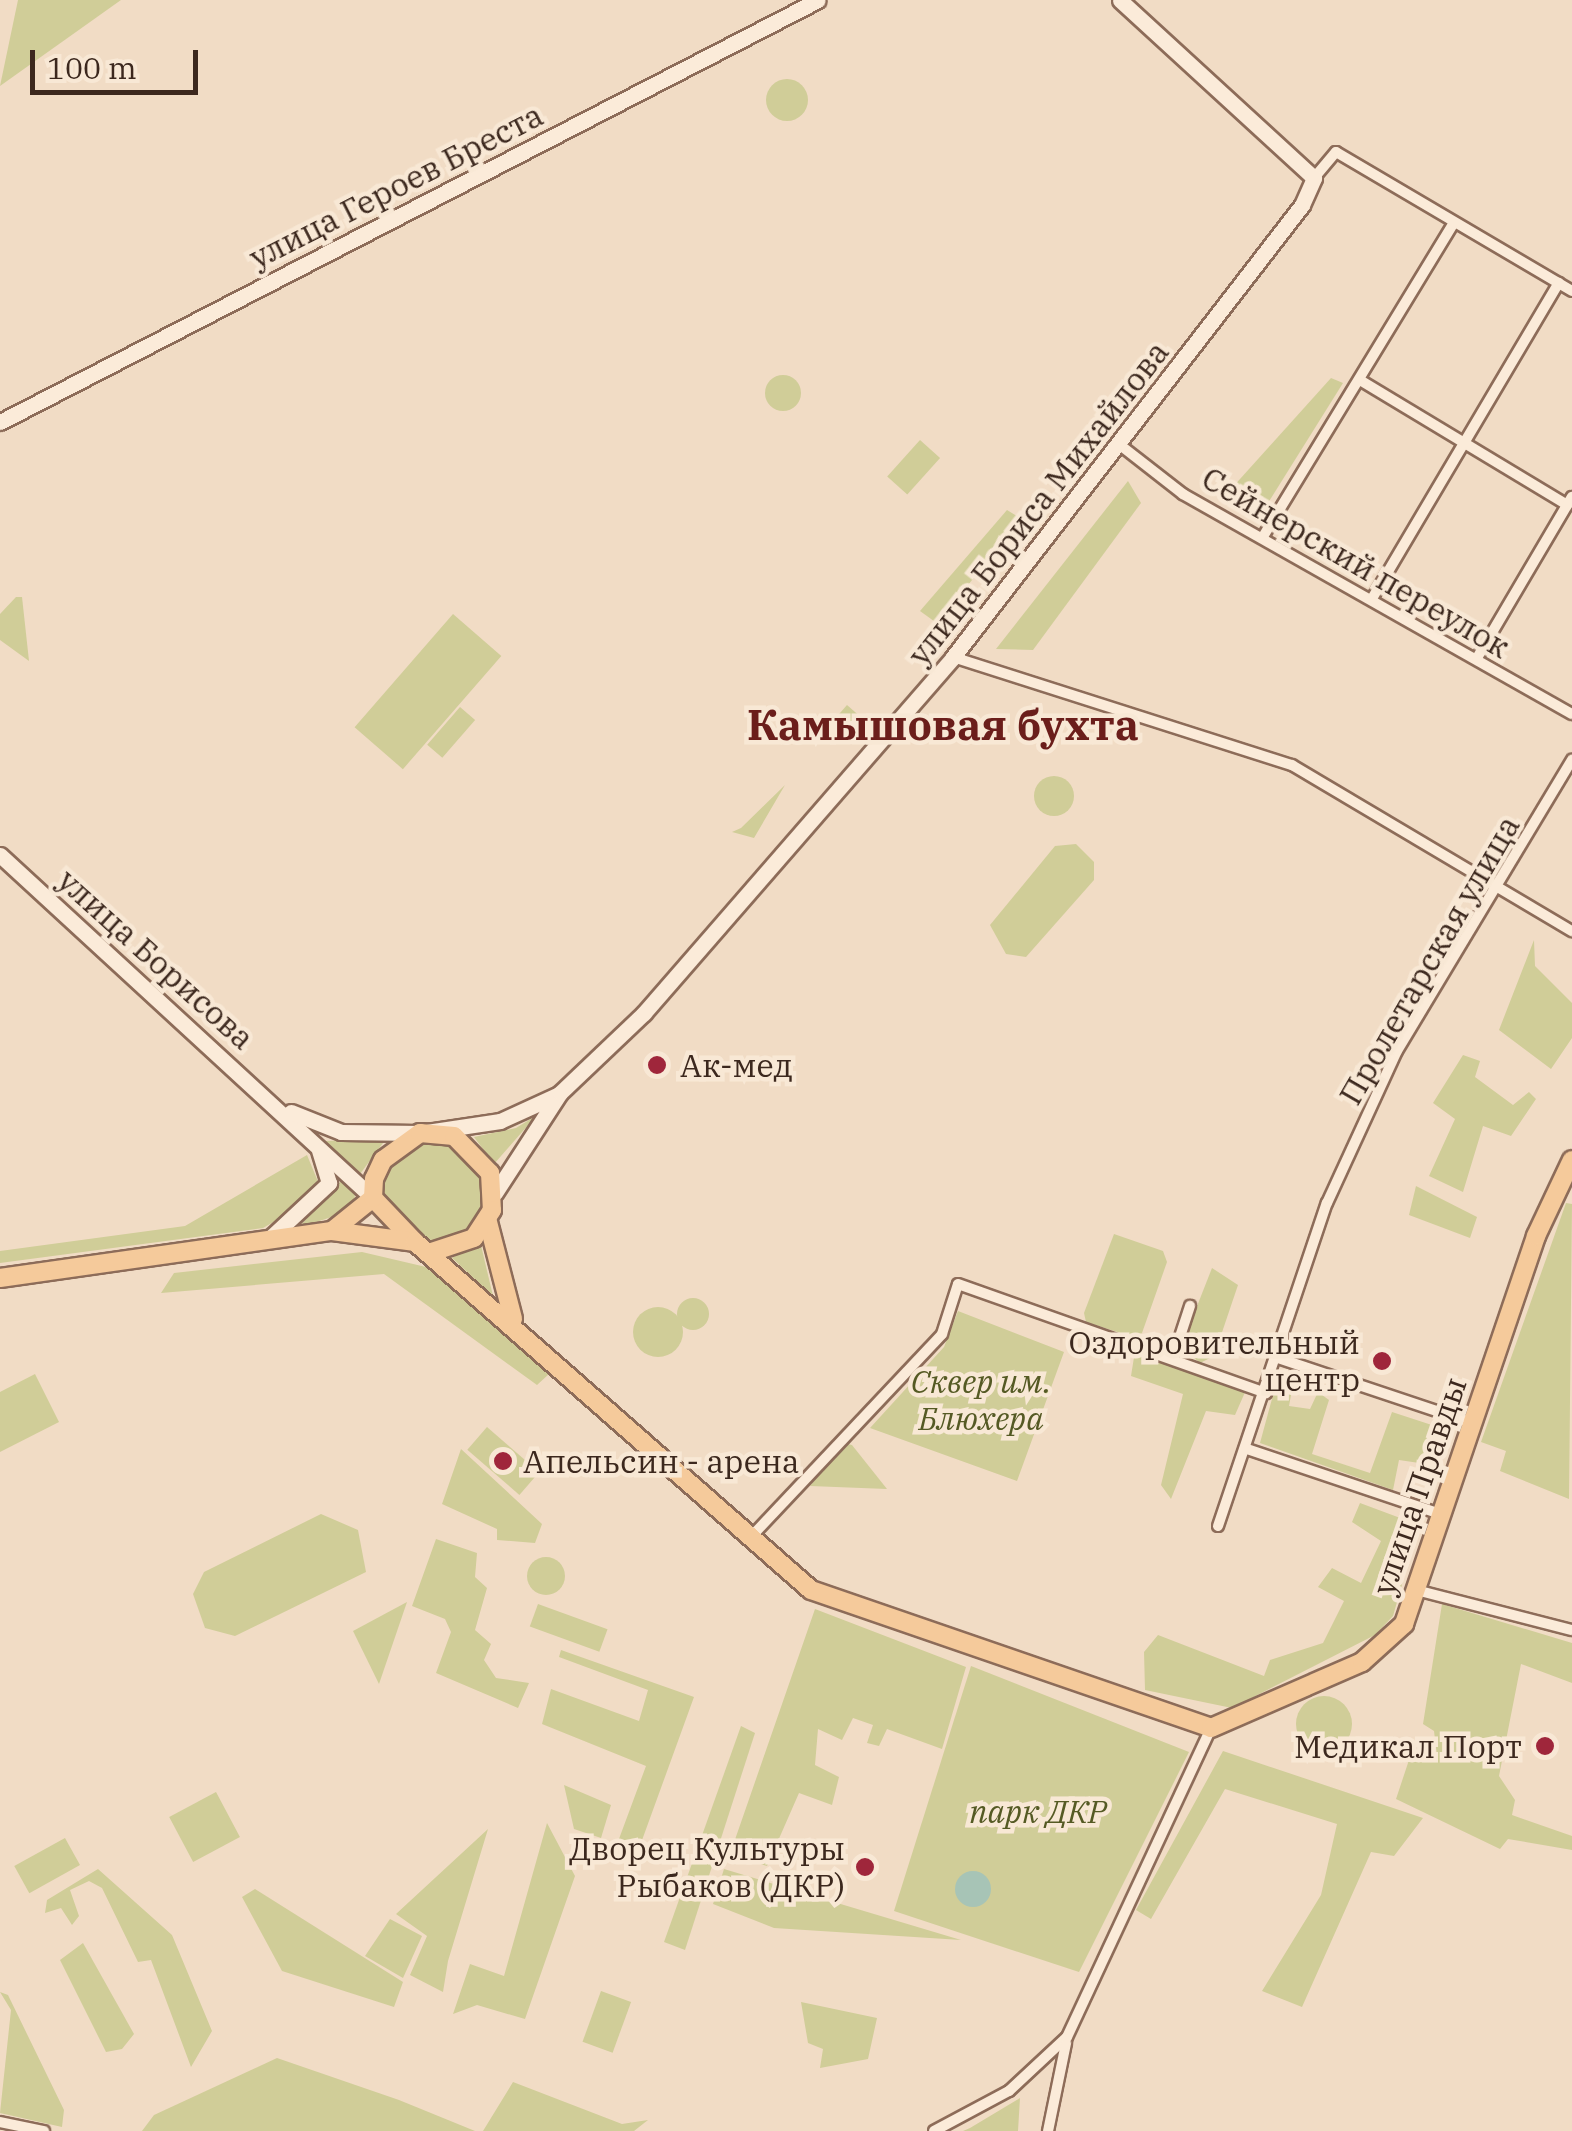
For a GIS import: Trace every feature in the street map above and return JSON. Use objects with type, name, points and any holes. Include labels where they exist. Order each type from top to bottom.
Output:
[{"type":"main road","points":[[0,1278],[332,1231],[424,1247],[474,1238],[488,1222],[495,1193],[466,1142],[420,1133],[383,1160],[373,1198],[332,1231]]},
{"type":"main road","name":"улица Правды","points":[[1211,1728],[1382,1649],[1416,1590],[1472,1423],[1572,1160]]},
{"type":"main road","points":[[373,1198],[750,1539],[846,1608],[1211,1728]]},
{"type":"main road","points":[[488,1222],[517,1328]]},
{"type":"street","name":"улица Героев Бреста","points":[[0,422],[818,0]]},
{"type":"street","points":[[1120,0],[1314,178]]},
{"type":"street","name":"улица Бориса Михайлова","points":[[495,1193],[560,1093],[644,1013],[952,657],[1120,445],[1336,152],[1454,223]]},
{"type":"street","points":[[1264,536],[1454,223],[1572,291]]},
{"type":"street","points":[[1373,597],[1559,283]]},
{"type":"street","points":[[1360,380],[1570,501],[1476,658]]},
{"type":"street","name":"Сейнерский переулок","points":[[1120,445],[1208,505],[1572,714]]},
{"type":"street","points":[[952,657],[1292,765],[1572,931]]},
{"type":"street","name":"Пролетарская улица","points":[[1218,1526],[1248,1449],[1326,1203],[1388,1069],[1572,760]]},
{"type":"street","name":"улица Борисова","points":[[0,855],[373,1198]]},
{"type":"street","name":"улица Бориса Михайлова","points":[[420,1133],[500,1121],[560,1093]]},
{"type":"street","name":"улица Борисова","points":[[274,1103],[340,1132],[420,1133]]},
{"type":"street","points":[[270,1238],[329,1183],[315,1142]]},
{"type":"street","points":[[750,1539],[942,1334],[958,1284],[1266,1393]]},
{"type":"street","points":[[1172,1358],[1190,1306]]},
{"type":"street","points":[[1278,1358],[1472,1423]]},
{"type":"street","points":[[1248,1449],[1440,1514]]},
{"type":"street","points":[[1416,1590],[1572,1630]]},
{"type":"street","points":[[1048,2131],[1068,2037],[1211,1728]]},
{"type":"street","points":[[934,2131],[1010,2091],[1068,2037]]},
{"type":"street","points":[[0,2122],[44,2131]]},
{"type":"green space","points":[[18,0],[121,0],[0,86]]},
{"type":"green space","points":[[787,79],[802,85],[808,100],[802,115],[787,121],[772,115],[766,100],[772,85]]},
{"type":"green space","points":[[783,375],[796,380],[801,393],[796,406],[783,411],[770,406],[765,393],[770,380]]},
{"type":"green space","points":[[1331,378],[1343,383],[1258,519],[1222,499]]},
{"type":"green space","points":[[920,440],[940,458],[907,494],[887,476]]},
{"type":"green space","points":[[1128,481],[1141,503],[1033,650],[996,649]]},
{"type":"green space","points":[[1007,510],[1020,518],[938,624],[920,611]]},
{"type":"green space","points":[[16,597],[22,597],[29,661],[0,640],[0,614]]},
{"type":"green space","points":[[453,614],[501,656],[403,769],[355,727]]},
{"type":"green space","points":[[847,705],[863,719],[842,742],[818,738]]},
{"type":"green space","points":[[460,707],[475,720],[442,758],[427,745]]},
{"type":"green space","points":[[1054,776],[1068,782],[1074,796],[1068,810],[1054,816],[1040,810],[1034,796],[1040,782]]},
{"type":"green space","points":[[785,785],[754,838],[732,832],[741,828]]},
{"type":"green space","points":[[1076,844],[1094,862],[1094,880],[1026,957],[1006,954],[990,925],[1055,846]]},
{"type":"green space","points":[[1534,940],[1535,966],[1572,1003],[1572,1038],[1551,1069],[1499,1030]]},
{"type":"green space","points":[[1463,1055],[1480,1061],[1475,1077],[1513,1105],[1529,1092],[1536,1099],[1511,1136],[1483,1126],[1463,1192],[1429,1176],[1455,1119],[1433,1103]]},
{"type":"green space","points":[[537,1115],[494,1164],[474,1137],[516,1128]]},
{"type":"green space","points":[[386,1139],[360,1174],[324,1141]]},
{"type":"green space","points":[[434,1140],[453,1144],[469,1155],[480,1171],[484,1190],[480,1209],[469,1225],[453,1236],[434,1240],[415,1236],[399,1225],[388,1209],[384,1190],[388,1171],[399,1155],[415,1144]]},
{"type":"green space","points":[[307,1155],[319,1184],[307,1203],[263,1228],[0,1263],[0,1251],[185,1226]]},
{"type":"green space","points":[[341,1181],[355,1194],[353,1210],[298,1228]]},
{"type":"green space","points":[[1416,1186],[1477,1217],[1470,1238],[1409,1215]]},
{"type":"green space","points":[[1566,1203],[1572,1204],[1569,1499],[1500,1471],[1506,1451],[1481,1442]]},
{"type":"green space","points":[[1114,1234],[1163,1251],[1167,1262],[1142,1333],[1133,1337],[1086,1322],[1084,1313]]},
{"type":"green space","points":[[480,1241],[493,1296],[452,1258]]},
{"type":"green space","points":[[362,1252],[426,1267],[549,1374],[537,1385],[384,1274],[161,1293],[174,1273]]},
{"type":"green space","points":[[1212,1268],[1238,1285],[1214,1356],[1200,1363],[1181,1347]]},
{"type":"green space","points":[[693,1298],[704,1303],[709,1314],[704,1325],[693,1330],[682,1325],[677,1314],[682,1303]]},
{"type":"green space","points":[[658,1307],[676,1314],[683,1332],[676,1350],[658,1357],[640,1350],[633,1332],[640,1314]]},
{"type":"green space","name":"Сквер им. Блюхера","points":[[958,1311],[1064,1352],[1017,1481],[870,1428],[944,1347]]},
{"type":"green space","points":[[1135,1351],[1246,1390],[1235,1415],[1206,1411],[1171,1499],[1161,1485],[1183,1394],[1131,1376]]},
{"type":"green space","points":[[1279,1373],[1294,1379],[1289,1406],[1310,1409],[1318,1392],[1329,1400],[1312,1454],[1370,1473],[1392,1412],[1441,1428],[1426,1464],[1399,1460],[1393,1490],[1260,1443]]},
{"type":"green space","points":[[35,1374],[59,1422],[0,1452],[0,1392]]},
{"type":"green space","name":"Апельсин - арена","points":[[487,1427],[539,1472],[519,1495],[467,1450]]},
{"type":"green space","points":[[843,1443],[852,1445],[887,1489],[810,1486]]},
{"type":"green space","points":[[461,1449],[542,1524],[535,1543],[497,1540],[497,1529],[442,1504]]},
{"type":"green space","points":[[1360,1503],[1419,1525],[1393,1616],[1375,1635],[1232,1708],[1145,1690],[1144,1652],[1158,1635],[1264,1676],[1270,1660],[1323,1643],[1344,1601],[1318,1587],[1332,1568],[1361,1583],[1381,1541],[1352,1522]]},
{"type":"green space","points":[[321,1514],[358,1530],[366,1572],[235,1636],[205,1628],[193,1594],[204,1572]]},
{"type":"green space","points":[[436,1539],[477,1553],[475,1577],[487,1588],[475,1630],[491,1644],[484,1660],[496,1678],[529,1683],[518,1708],[436,1673],[451,1632],[445,1619],[412,1606]]},
{"type":"green space","points":[[546,1557],[559,1563],[565,1576],[559,1589],[546,1595],[533,1589],[527,1576],[533,1563]]},
{"type":"green space","points":[[407,1602],[379,1684],[353,1631]]},
{"type":"green space","points":[[538,1604],[608,1629],[599,1652],[530,1627]]},
{"type":"green space","points":[[1442,1604],[1572,1643],[1572,1683],[1521,1664],[1499,1776],[1515,1800],[1512,1815],[1572,1836],[1572,1850],[1508,1839],[1500,1849],[1396,1799],[1411,1754],[1437,1756],[1434,1731],[1423,1724]]},
{"type":"green space","points":[[815,1609],[966,1667],[942,1749],[887,1729],[879,1746],[867,1743],[873,1725],[853,1718],[842,1740],[818,1729],[815,1765],[839,1777],[832,1805],[799,1793],[767,1866],[730,1854]]},
{"type":"green space","points":[[561,1650],[694,1697],[637,1854],[616,1847],[646,1766],[542,1724],[551,1689],[639,1721],[648,1690],[559,1657]]},
{"type":"green space","name":"парк ДКР","points":[[971,1666],[1189,1752],[1079,1972],[894,1911]]},
{"type":"green space","points":[[1324,1696],[1344,1704],[1352,1724],[1344,1744],[1324,1752],[1304,1744],[1296,1724],[1304,1704]]},
{"type":"green space","points":[[741,1726],[755,1733],[685,1950],[664,1942]]},
{"type":"green space","points":[[1223,1751],[1423,1818],[1394,1856],[1371,1852],[1302,2007],[1262,1991],[1321,1895],[1337,1824],[1225,1789],[1151,1919],[1136,1910]]},
{"type":"green space","points":[[564,1785],[611,1805],[601,1838],[574,1829]]},
{"type":"green space","points":[[216,1792],[240,1837],[193,1862],[169,1817]]},
{"type":"green space","points":[[547,1823],[575,1876],[525,2019],[477,2005],[453,2014],[470,1964],[504,1976]]},
{"type":"green space","points":[[488,1829],[448,1961],[443,1992],[410,1975],[427,1936],[396,1914]]},
{"type":"green space","points":[[65,1838],[80,1865],[29,1893],[14,1866]]},
{"type":"green space","points":[[98,1869],[172,1935],[212,2031],[191,2067],[151,1960],[138,1962],[102,1888],[89,1881],[70,1890],[79,1916],[72,1925],[61,1908],[45,1913],[47,1900]]},
{"type":"green space","points":[[724,1869],[961,1940],[774,1928],[713,1904]]},
{"type":"green space","points":[[255,1889],[403,1982],[394,2007],[282,1971],[242,1897]]},
{"type":"green space","points":[[390,1919],[422,1936],[403,1978],[365,1956]]},
{"type":"green space","points":[[83,1943],[134,2034],[122,2049],[106,2052],[60,1960]]},
{"type":"green space","points":[[601,1991],[631,2002],[613,2053],[583,2042]]},
{"type":"green space","points":[[0,1992],[8,1995],[64,2110],[62,2127],[0,2113],[11,2010]]},
{"type":"green space","points":[[801,2002],[877,2018],[868,2059],[820,2068],[823,2049],[808,2043]]},
{"type":"green space","points":[[277,2058],[475,2131],[142,2131],[154,2115]]},
{"type":"green space","points":[[513,2082],[622,2124],[648,2120],[634,2131],[483,2131]]},
{"type":"green space","points":[[1020,2098],[1018,2131],[963,2131],[970,2128]]},
{"type":"shaded area","points":[[973,1871],[986,1876],[991,1889],[986,1902],[973,1907],[960,1902],[955,1889],[960,1876]]},
{"type":"place","name":"Ак-мед","points":[[657,1065]]},
{"type":"place","name":"Оздоровительный центр","points":[[1382,1361]]},
{"type":"place","name":"Апельсин - арена","points":[[503,1461]]},
{"type":"place","name":"Медикал Порт","points":[[1545,1746]]},
{"type":"place","name":"Дворец Культуры Рыбаков (ДКР)","points":[[865,1867]]},
{"type":"district","name":"Камышовая бухта","points":[[943,725]]}]
